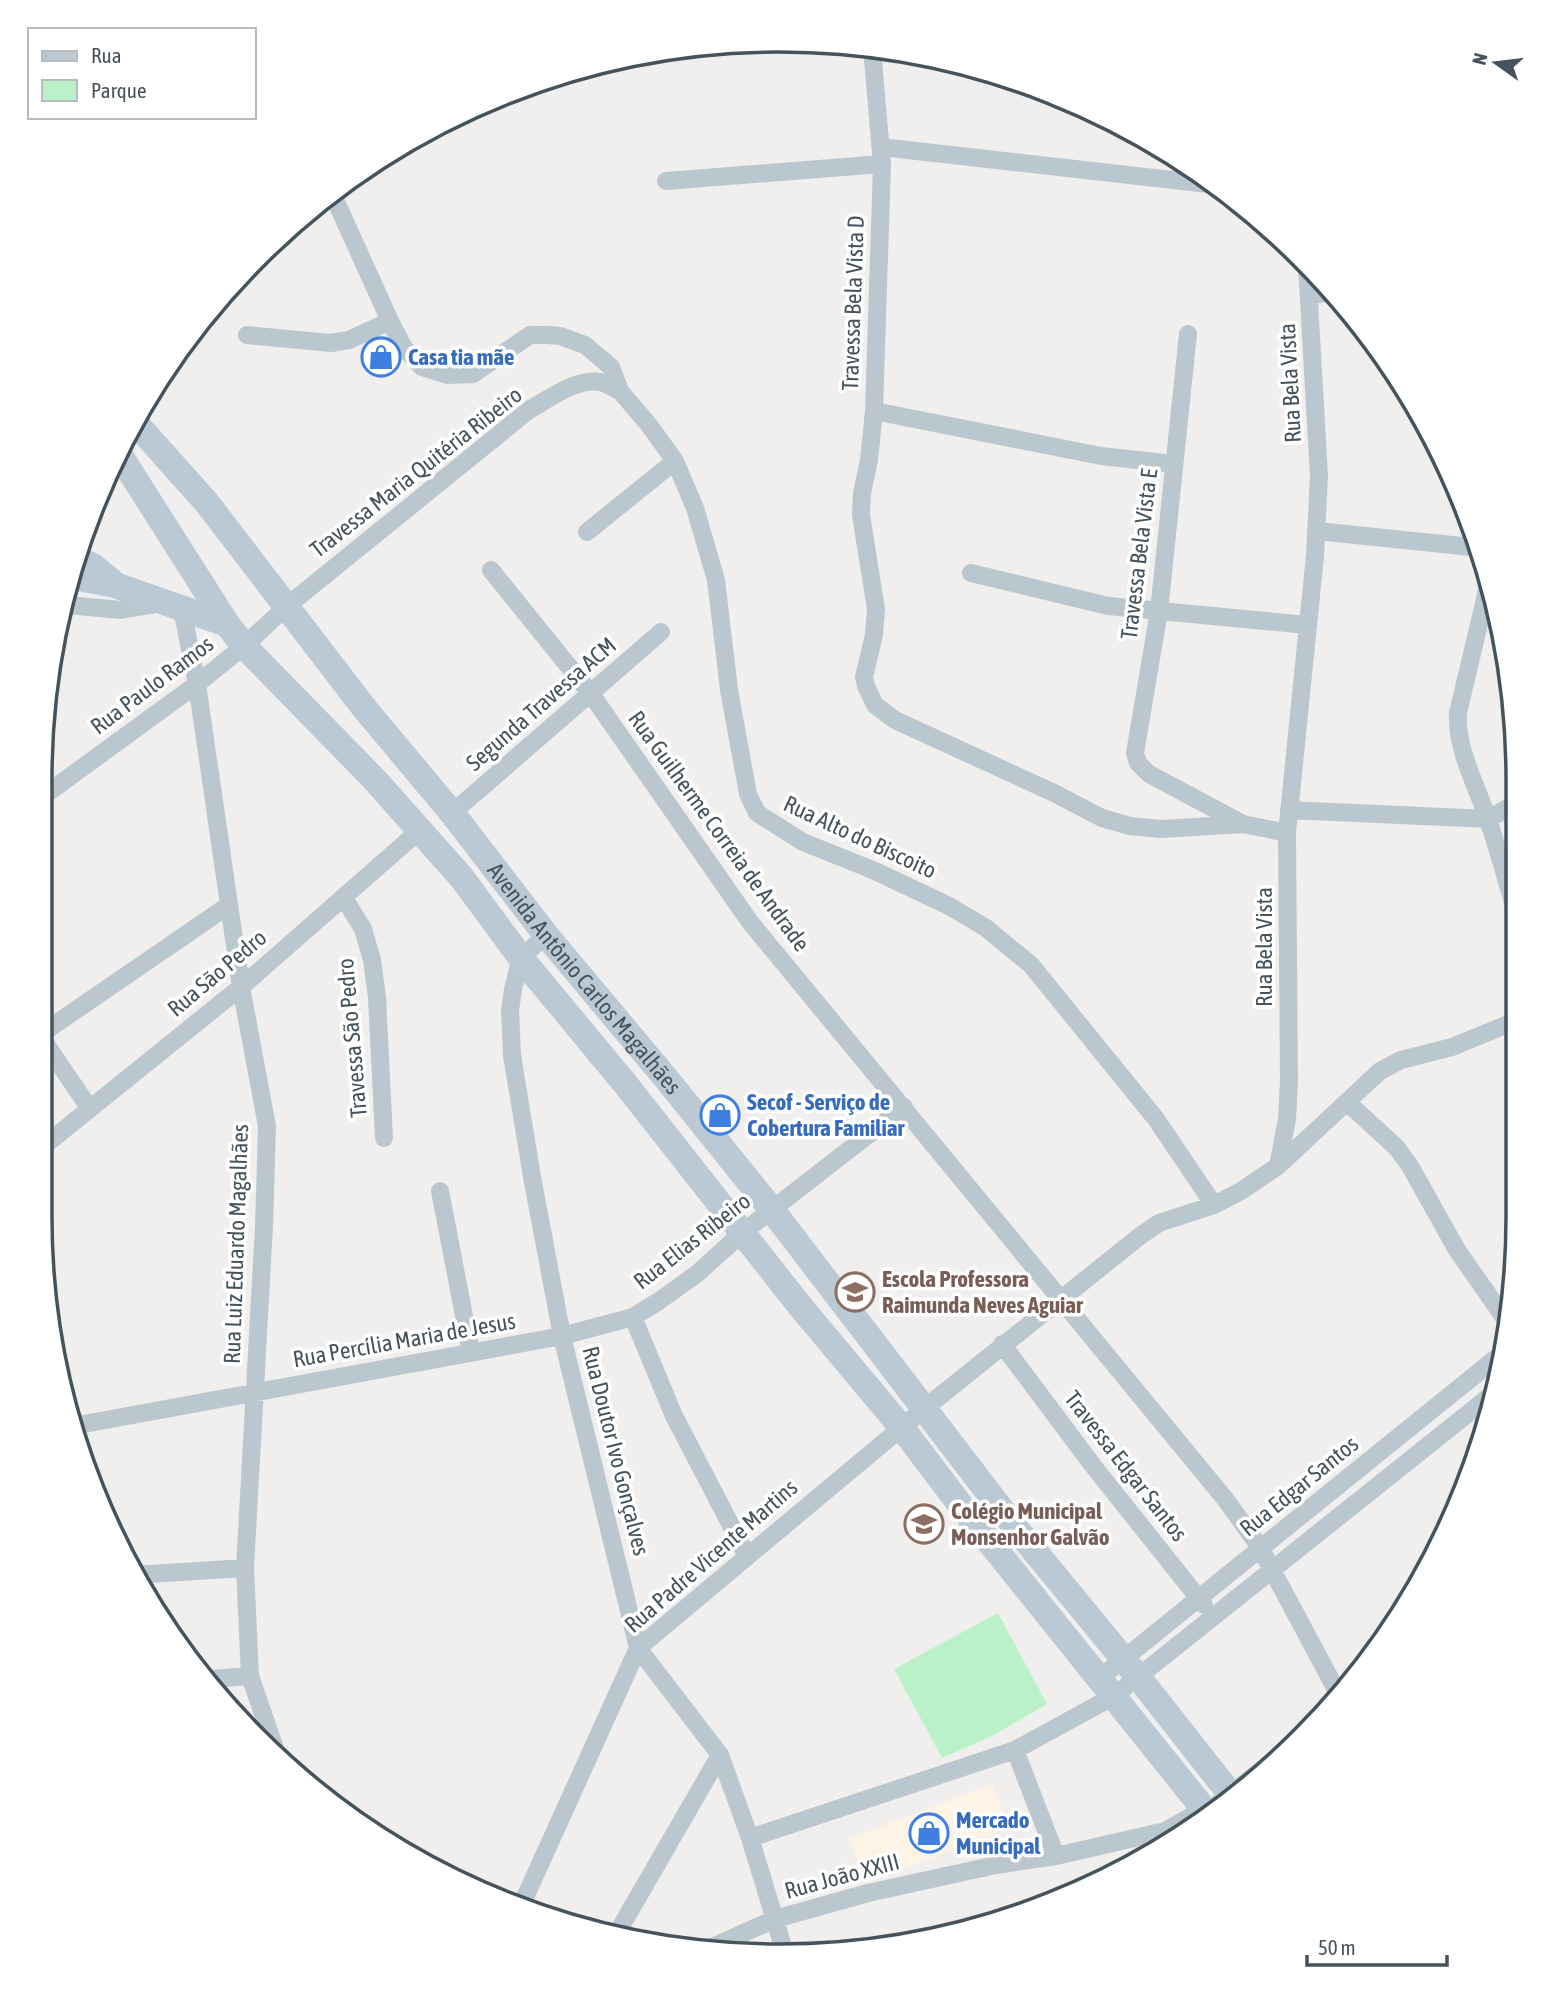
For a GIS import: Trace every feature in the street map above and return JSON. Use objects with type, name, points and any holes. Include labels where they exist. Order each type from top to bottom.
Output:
[{"type":"main road","name":"Avenida Antônio Carlos Magalhães","points":[[140,434],[207,503],[365,709],[772,1210],[1014,1526],[1228,1789]]},
{"type":"main road","name":"Avenida Antônio Carlos Magalhães","points":[[125,463],[227,625],[244,646],[367,771],[461,878],[521,958],[627,1086],[800,1307],[902,1428],[971,1520],[1203,1807]]},
{"type":"main road","points":[[86,563],[115,585]]},
{"type":"main road","points":[[81,579],[115,585],[227,625]]},
{"type":"street","name":"Travessa Bela Vista D","points":[[873,60],[881,156],[874,411],[1101,456],[1174,464]]},
{"type":"street","points":[[666,181],[881,156],[1194,183]]},
{"type":"street","name":"Rua Alto do Biscoito","points":[[336,204],[390,321],[414,360],[422,368],[447,375],[473,374],[530,335],[570,338],[585,345],[611,367],[620,391],[675,461],[695,508],[716,580],[729,690],[748,794],[757,813],[803,842],[875,871],[949,906],[986,928],[1031,965],[1156,1119],[1214,1205]]},
{"type":"street","name":"Rua Bela Vista","points":[[1278,1166],[1287,1119],[1289,1082],[1287,833],[1317,531],[1319,476],[1309,281]]},
{"type":"street","points":[[1310,295],[1320,294]]},
{"type":"street","points":[[247,335],[331,343],[349,340],[390,321]]},
{"type":"street","name":"Travessa Bela Vista E","points":[[1188,334],[1158,611],[1135,753],[1138,763],[1149,774],[1243,824]]},
{"type":"street","name":"Travessa Maria Quitéria Ribeiro","points":[[287,606],[529,410],[572,386],[584,383],[600,382],[620,391]]},
{"type":"street","points":[[874,411],[861,514],[876,609],[874,635],[865,666],[866,686],[875,705],[895,720],[1102,818],[1130,826],[1161,829],[1243,824],[1287,833]]},
{"type":"street","points":[[587,532],[675,461]]},
{"type":"street","points":[[1317,531],[1468,547]]},
{"type":"street","name":"Rua Guilherme Correia de Andrade","points":[[491,570],[591,694],[750,922],[1209,1479],[1261,1549],[1334,1687]]},
{"type":"street","points":[[971,573],[1108,606],[1307,625]]},
{"type":"street","points":[[1484,601],[1457,726],[1506,880]]},
{"type":"street","points":[[74,606],[121,610],[172,606]]},
{"type":"street","name":"Rua Luiz Eduardo Magalhães","points":[[172,606],[197,684],[241,987],[267,1126],[245,1568],[250,1676],[271,1738]]},
{"type":"street","name":"Rua Paulo Ramos","points":[[52,790],[197,684],[287,606]]},
{"type":"street","name":"Segunda Travessa ACM","points":[[452,813],[661,632]]},
{"type":"street","points":[[1289,810],[1488,820],[1506,809]]},
{"type":"street","name":"Rua São Pedro","points":[[52,1139],[241,987],[420,830]]},
{"type":"street","name":"Travessa São Pedro","points":[[344,898],[363,929],[372,960],[377,997],[384,1138]]},
{"type":"street","points":[[52,1028],[229,905]]},
{"type":"street","points":[[521,958],[546,935]]},
{"type":"street","name":"Rua Doutor Ivo Gonçalves","points":[[521,958],[510,1011],[512,1055],[532,1177],[562,1336],[638,1648],[720,1755],[750,1838],[782,1944]]},
{"type":"street","points":[[902,1428],[1002,1344],[1159,1223],[1214,1205],[1278,1166],[1380,1070],[1401,1060],[1462,1043],[1506,1025]]},
{"type":"street","points":[[52,1052],[90,1109]]},
{"type":"street","points":[[1348,1103],[1397,1148],[1457,1250],[1500,1312]]},
{"type":"street","name":"Rua Elias Ribeiro","points":[[562,1336],[634,1317],[659,1301],[698,1273],[742,1233],[904,1107]]},
{"type":"street","points":[[440,1191],[471,1352]]},
{"type":"street","points":[[634,1317],[674,1416],[747,1556]]},
{"type":"street","name":"Rua Percília Maria de Jesus","points":[[83,1424],[562,1336]]},
{"type":"street","name":"Travessa Edgar Santos","points":[[1002,1344],[1094,1467],[1213,1616]]},
{"type":"street","name":"Rua Edgar Santos","points":[[1107,1687],[1122,1657],[1261,1549],[1493,1361]]},
{"type":"street","name":"Rua Edgar Santos","points":[[1107,1687],[1139,1678],[1271,1569],[1483,1401]]},
{"type":"street","name":"Rua Padre Vicente Martins","points":[[525,1898],[638,1648],[902,1428]]},
{"type":"street","points":[[146,1574],[245,1568]]},
{"type":"street","points":[[218,1678],[250,1676]]},
{"type":"street","points":[[750,1838],[1015,1750],[1107,1687]]},
{"type":"street","points":[[1015,1750],[1056,1856]]},
{"type":"street","points":[[621,1927],[720,1755]]},
{"type":"street","name":"Rua João XXIII","points":[[723,1942],[775,1919],[882,1890],[996,1865],[1056,1856],[1165,1831],[1181,1823]]},
{"type":"shaded area","name":"Mercado Municipal","points":[[992,1784],[1009,1828],[866,1883],[850,1839]]},
{"type":"green space","points":[[998,1613],[1047,1704],[992,1736],[942,1758],[894,1669]]},
{"type":"place","name":"Casa tia mãe","points":[[381,357]]},
{"type":"place","name":"Secof - Serviço de Cobertura Familiar","points":[[720,1115]]},
{"type":"place","name":"Escola Professora Raimunda Neves Aguiar","points":[[855,1292]]},
{"type":"place","name":"Colégio Municipal Monsenhor Galvão","points":[[924,1524]]},
{"type":"place","name":"Mercado Municipal","points":[[929,1833]]}]
